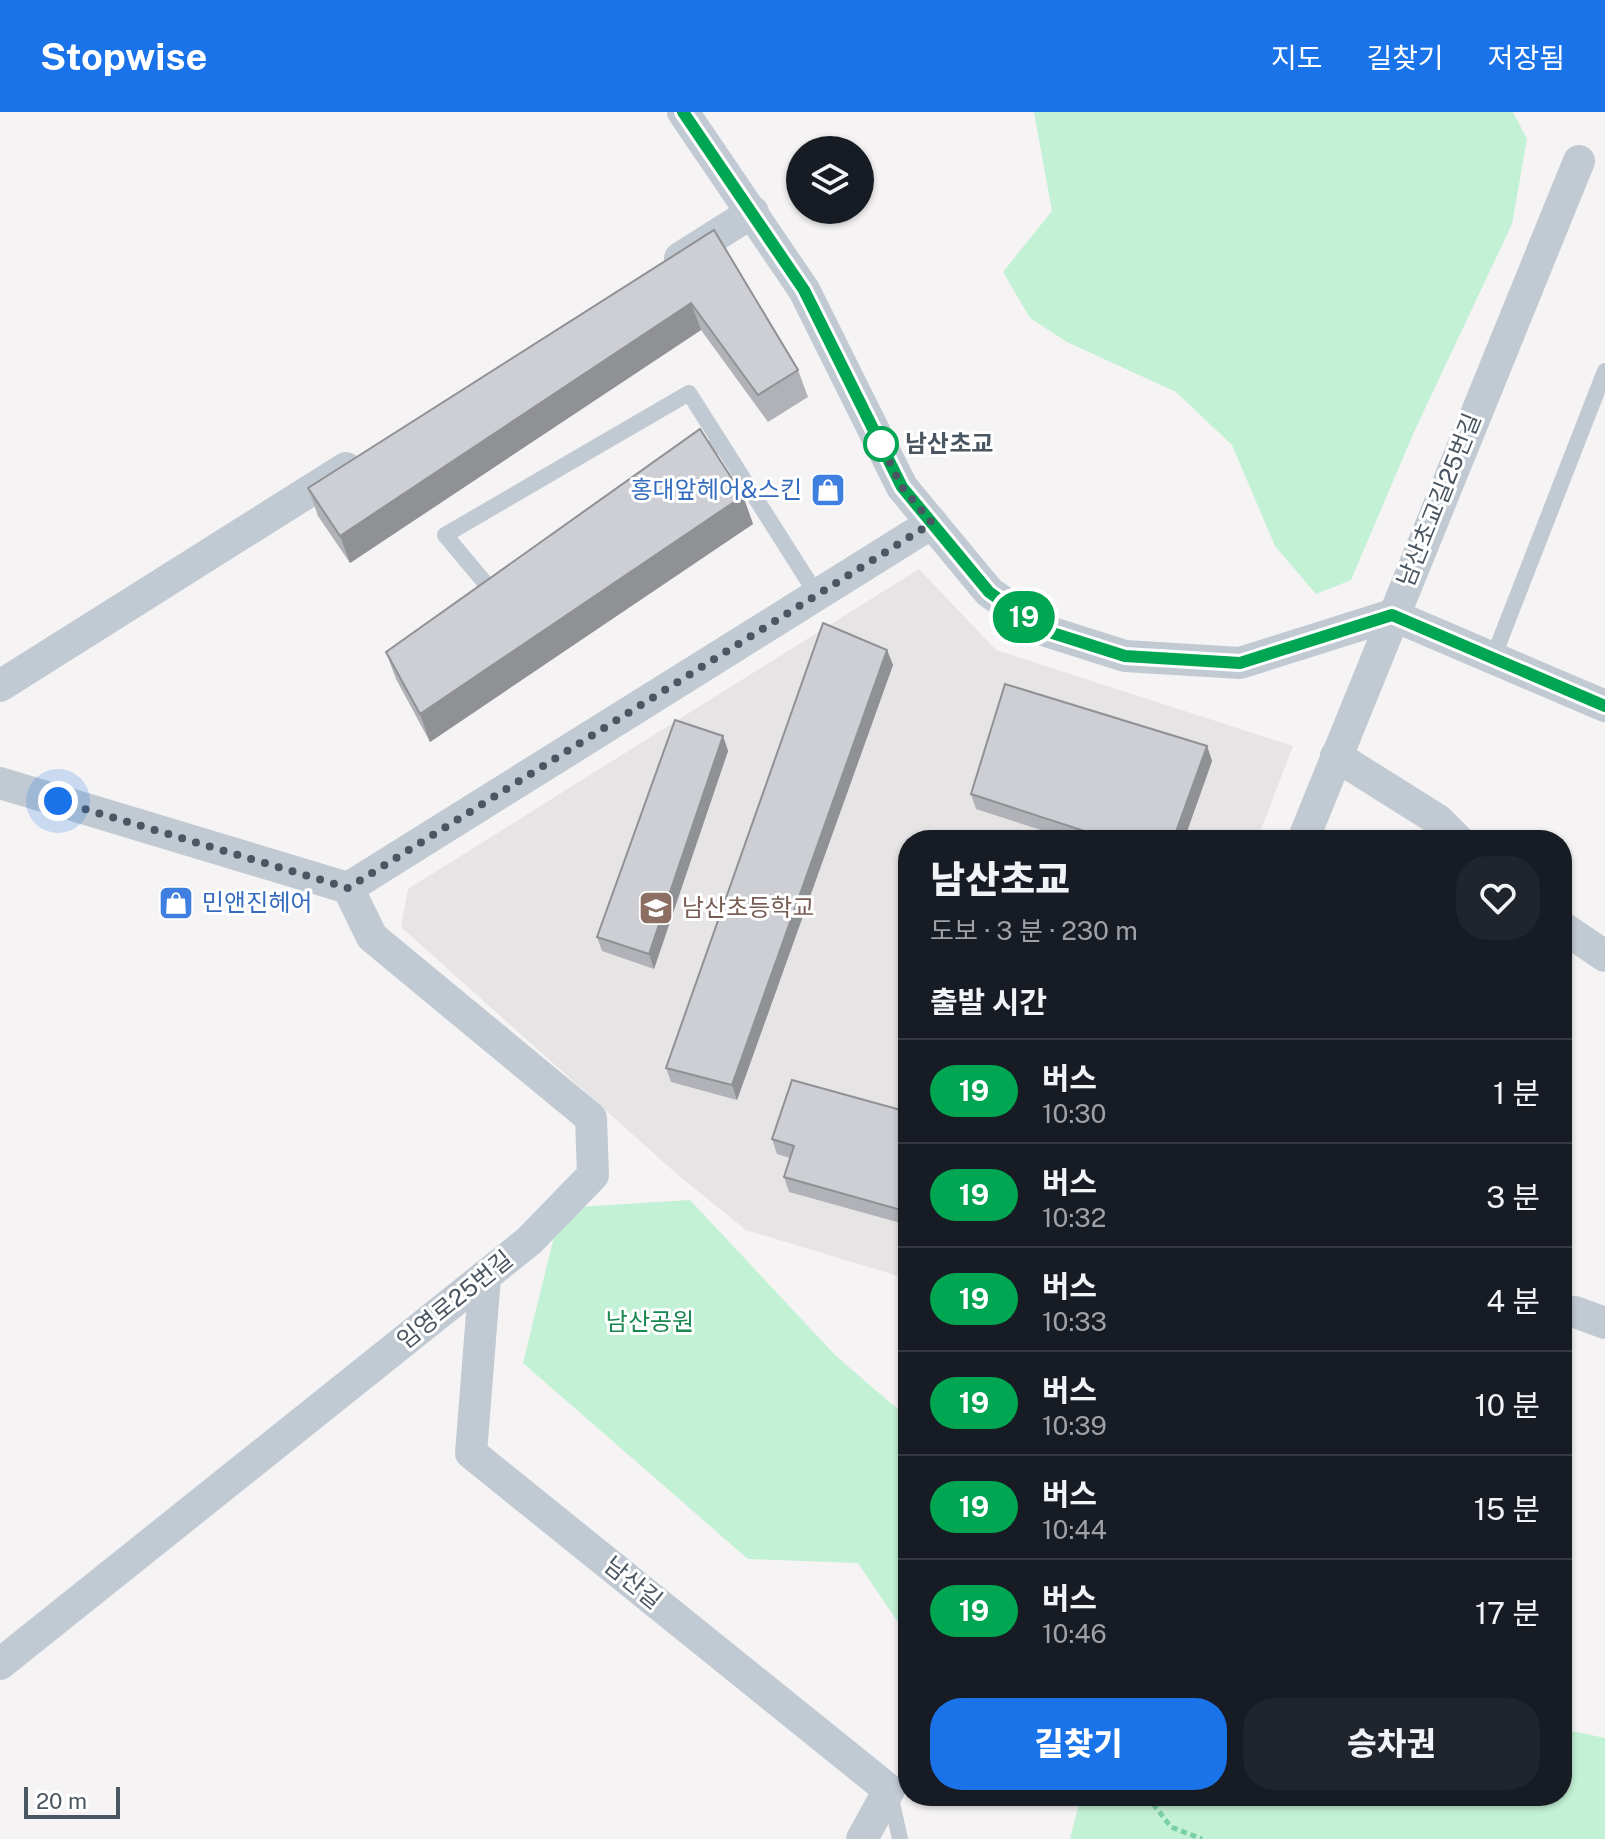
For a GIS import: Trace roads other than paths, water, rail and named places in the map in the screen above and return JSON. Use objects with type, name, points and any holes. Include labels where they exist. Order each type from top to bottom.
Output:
[{"type":"street","points":[[683,112],[804,290],[902,487],[989,592],[1043,630],[1125,656],[1240,663],[1392,615],[1605,706]]},
{"type":"street","name":"남산초교길25번길","points":[[1307,830],[1579,161]]},
{"type":"street","points":[[659,271],[753,212]]},
{"type":"street","points":[[0,686],[376,449]]},
{"type":"street","points":[[0,783],[348,888],[932,523]]},
{"type":"street","points":[[1336,756],[1438,820],[1448,830]]},
{"type":"street","name":"임영로25번길","points":[[0,1664],[529,1241],[593,1175],[591,1118],[372,937],[348,888]]},
{"type":"street","points":[[1572,934],[1605,956]]},
{"type":"street","name":"남산길","points":[[485,1276],[471,1453],[889,1790]]},
{"type":"street","points":[[862,1839],[889,1790]]},
{"type":"lane","points":[[1493,658],[1605,371]]},
{"type":"lane","points":[[516,574],[491,590],[445,535],[689,393],[817,595]]},
{"type":"lane","points":[[682,468],[720,443]]},
{"type":"lane","points":[[889,1790],[900,1839]]},
{"type":"place","name":"남산초교","points":[[881,444]]},
{"type":"place","name":"홍대앞헤어&스킨","points":[[828,490]]},
{"type":"place","name":"민앤진헤어","points":[[176,903]]},
{"type":"place","name":"남산초등학교","points":[[656,908]]},
{"type":"park label","name":"남산공원","points":[[650,1322]]}]
